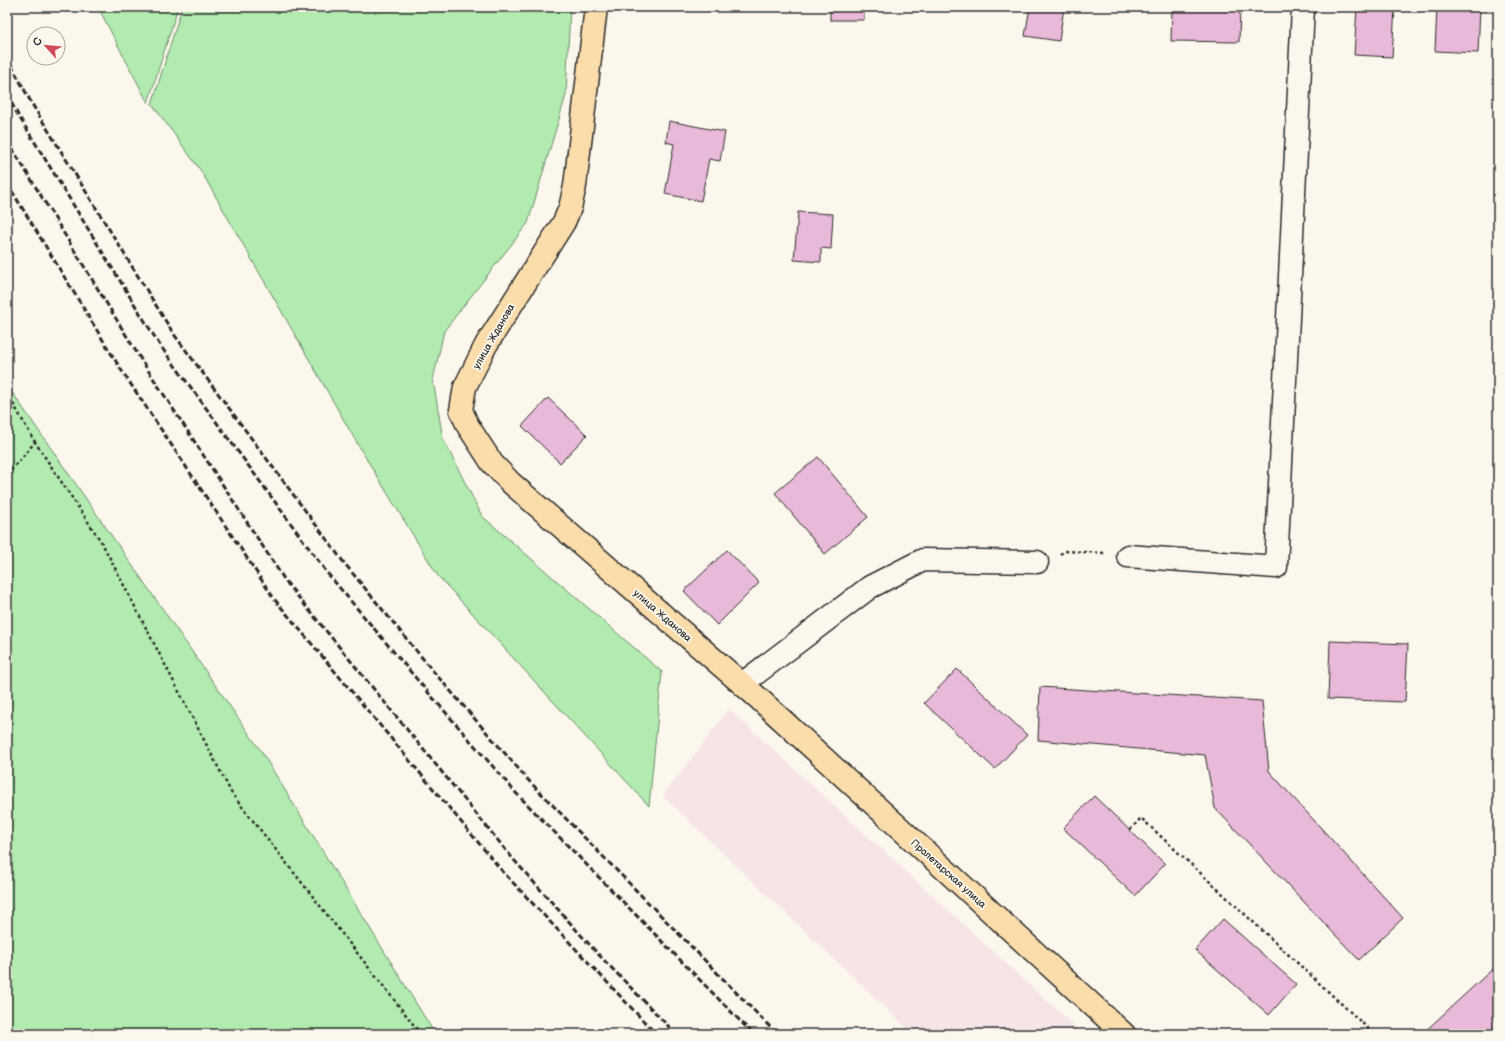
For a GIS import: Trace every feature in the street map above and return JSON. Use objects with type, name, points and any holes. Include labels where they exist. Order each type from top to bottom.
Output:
[{"type":"main road","name":"улица Жданова","points":[[596,7],[575,186],[570,208],[564,222],[486,345],[465,387],[461,410],[468,426],[492,463],[511,483],[774,713]]},
{"type":"main road","name":"Пролетарская улица","points":[[774,713],[1124,1034]]},
{"type":"lane","points":[[1128,556],[1276,567],[1303,7]]},
{"type":"lane","points":[[742,684],[870,587],[923,560],[1037,562]]},
{"type":"path","points":[[7,393],[35,442],[102,543],[232,794],[421,1034]]},
{"type":"path","points":[[7,475],[35,442]]},
{"type":"path","points":[[1037,562],[1065,551],[1128,556]]},
{"type":"path","points":[[1130,830],[1141,818],[1374,1034]]},
{"type":"shaded area","points":[[729,709],[1083,1034],[913,1034],[663,796]]},
{"type":"green space","points":[[98,7],[178,7],[148,103]]},
{"type":"green space","points":[[182,7],[570,7],[566,95],[528,223],[444,331],[433,380],[443,439],[482,516],[662,672],[649,806],[438,576],[361,450],[201,171],[152,104]]},
{"type":"green space","points":[[7,385],[261,751],[435,1034],[7,1034]]},
{"type":"building","points":[[830,7],[864,7],[864,20],[830,20]]},
{"type":"building","points":[[1030,7],[1064,7],[1059,41],[1025,36]]},
{"type":"building","points":[[1172,7],[1240,7],[1239,42],[1171,41]]},
{"type":"building","points":[[1357,7],[1395,7],[1392,57],[1354,55]]},
{"type":"building","points":[[1437,7],[1480,7],[1478,53],[1435,51]]},
{"type":"building","points":[[669,121],[725,132],[720,161],[709,159],[701,201],[665,194],[674,144],[666,142]]},
{"type":"building","points":[[798,212],[833,214],[831,249],[821,248],[821,262],[794,260]]},
{"type":"building","points":[[548,398],[587,435],[560,463],[522,426]]},
{"type":"building","points":[[818,457],[868,517],[825,554],[775,493]]},
{"type":"building","points":[[727,550],[759,583],[717,625],[684,591]]},
{"type":"building","points":[[1330,641],[1408,644],[1405,702],[1328,699]]},
{"type":"building","points":[[957,669],[1027,735],[995,769],[924,703]]},
{"type":"building","points":[[1040,687],[1262,701],[1269,771],[1403,918],[1359,960],[1215,808],[1205,755],[1038,740]]},
{"type":"building","points":[[1094,796],[1165,864],[1135,896],[1063,828]]},
{"type":"building","points":[[1223,919],[1296,984],[1269,1015],[1195,950]]},
{"type":"building","points":[[1498,964],[1498,1024],[1487,1034],[1422,1034]]},
{"type":"railway","points":[[7,57],[32,104],[173,333],[345,564],[433,671],[530,782],[777,1034]]},
{"type":"railway","points":[[7,95],[159,344],[328,574],[516,793],[753,1034]]},
{"type":"railway","points":[[7,140],[140,358],[286,582],[514,860],[597,953],[676,1034]]},
{"type":"railway","points":[[7,183],[120,368],[275,600],[503,872],[656,1034]]}]
